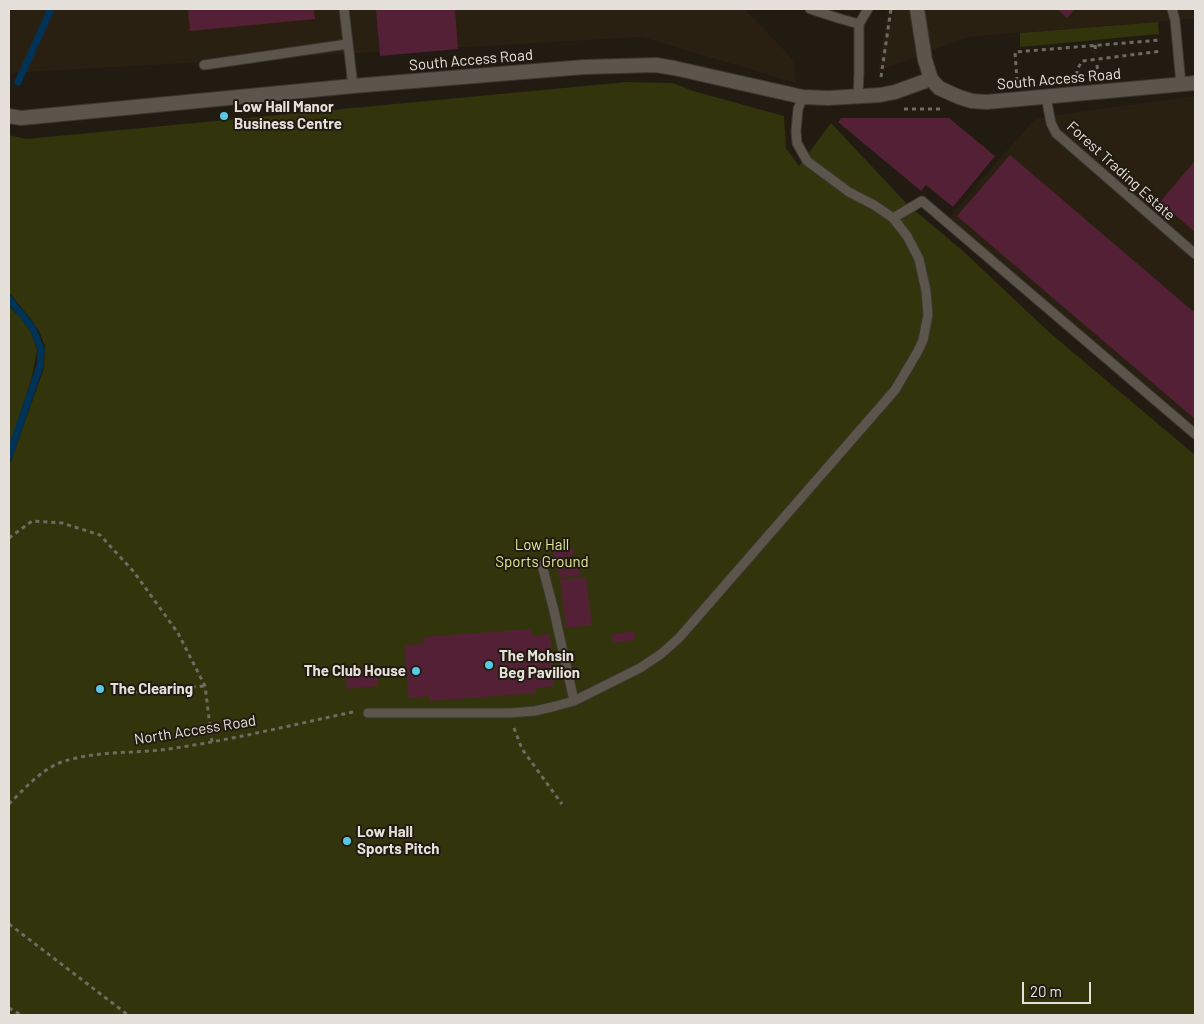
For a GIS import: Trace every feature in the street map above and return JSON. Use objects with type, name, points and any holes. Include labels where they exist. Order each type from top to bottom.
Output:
[{"type":"street","points":[[917,9],[925,60],[932,79]]},
{"type":"street","name":"South Access Road","points":[[9,116],[21,118],[353,86],[584,67],[656,65],[803,97],[828,98],[880,95],[895,92],[932,79],[938,88],[972,101],[987,102],[1195,83]]},
{"type":"lane","points":[[344,9],[353,86]]},
{"type":"lane","points":[[810,9],[858,24]]},
{"type":"lane","points":[[858,96],[858,24],[868,9]]},
{"type":"lane","points":[[1172,9],[1175,20],[1181,84]]},
{"type":"lane","points":[[204,65],[348,44]]},
{"type":"lane","points":[[368,713],[510,713],[535,711],[574,701],[640,668],[661,654],[679,638],[895,390],[923,340],[928,315],[926,290],[918,259],[908,236],[894,218],[874,204],[849,192],[807,161],[797,143],[796,131],[798,109],[803,97]]},
{"type":"lane","name":"Forest Trading Estate","points":[[1046,97],[1051,123],[1056,133],[1195,254]]},
{"type":"lane","points":[[894,218],[922,201],[1195,434]]},
{"type":"lane","points":[[542,565],[574,701]]},
{"type":"path","points":[[859,80],[880,81],[891,9]]},
{"type":"path","points":[[1018,100],[1015,52],[1166,39]]},
{"type":"path","points":[[1095,45],[1096,53]]},
{"type":"path","points":[[1079,83],[1078,70],[1082,61],[1163,51]]},
{"type":"path","points":[[895,110],[942,109]]},
{"type":"path","points":[[9,538],[32,520],[62,523],[100,535],[134,572],[178,633],[205,686],[212,742]]},
{"type":"path","points":[[112,694],[205,686]]},
{"type":"path","name":"North Access Road","points":[[9,804],[36,778],[58,764],[82,756],[167,749],[212,742],[359,711],[368,713]]},
{"type":"path","points":[[510,713],[516,736],[522,749],[562,804]]},
{"type":"path","points":[[9,924],[128,1015]]},
{"type":"path","points":[[9,1008],[21,1015]]},
{"type":"shaded area","points":[[9,9],[744,9],[793,61],[796,83],[642,37],[9,73]]},
{"type":"shaded area","points":[[888,9],[1195,9],[1195,18],[968,37],[878,71]]},
{"type":"shaded area","points":[[1195,96],[1195,434],[946,222],[1036,118]]},
{"type":"green space","points":[[1158,22],[1159,34],[1020,47],[1020,33]]},
{"type":"green space","name":"Low Hall Sports Ground","points":[[627,82],[673,83],[693,91],[784,116],[786,148],[799,166],[831,123],[907,204],[962,250],[1050,333],[1195,455],[1195,1015],[9,1015],[9,467],[44,368],[45,346],[33,322],[9,292],[9,135],[26,139]]},
{"type":"green space","points":[[9,306],[30,331],[37,351],[31,380],[9,447]]},
{"type":"building","points":[[188,9],[314,9],[315,19],[190,31]]},
{"type":"building","points":[[376,9],[455,9],[458,49],[380,56]]},
{"type":"building","points":[[1057,9],[1075,9],[1067,18]]},
{"type":"building","points":[[841,118],[949,118],[995,156],[953,207],[926,185],[921,191],[838,122]]},
{"type":"building","points":[[1010,155],[1195,313],[1195,419],[957,216]]},
{"type":"building","points":[[1195,161],[1195,232],[1160,202]]},
{"type":"building","points":[[573,548],[574,555],[554,559],[553,551]]},
{"type":"building","points":[[578,561],[580,575],[559,578],[557,563]]},
{"type":"building","points":[[586,577],[592,625],[566,628],[560,580]]},
{"type":"building","name":"The Mohsin Beg Pavilion","points":[[531,629],[532,636],[550,634],[554,686],[536,688],[536,693],[429,701],[429,696],[408,698],[405,645],[424,644],[424,637]]},
{"type":"building","points":[[634,631],[635,640],[613,643],[612,634]]},
{"type":"building","points":[[376,667],[378,686],[347,689],[345,670]]},
{"type":"waterway","points":[[18,82],[51,9]]},
{"type":"waterway","points":[[9,299],[32,327],[41,349],[40,366],[9,456]]},
{"type":"place","name":"Low Hall Manor Business Centre","points":[[224,116]]},
{"type":"place","name":"The Mohsin Beg Pavilion","points":[[489,665]]},
{"type":"place","name":"The Club House","points":[[416,671]]},
{"type":"place","name":"The Clearing","points":[[100,689]]},
{"type":"place","name":"Low Hall Sports Pitch","points":[[347,841]]}]
